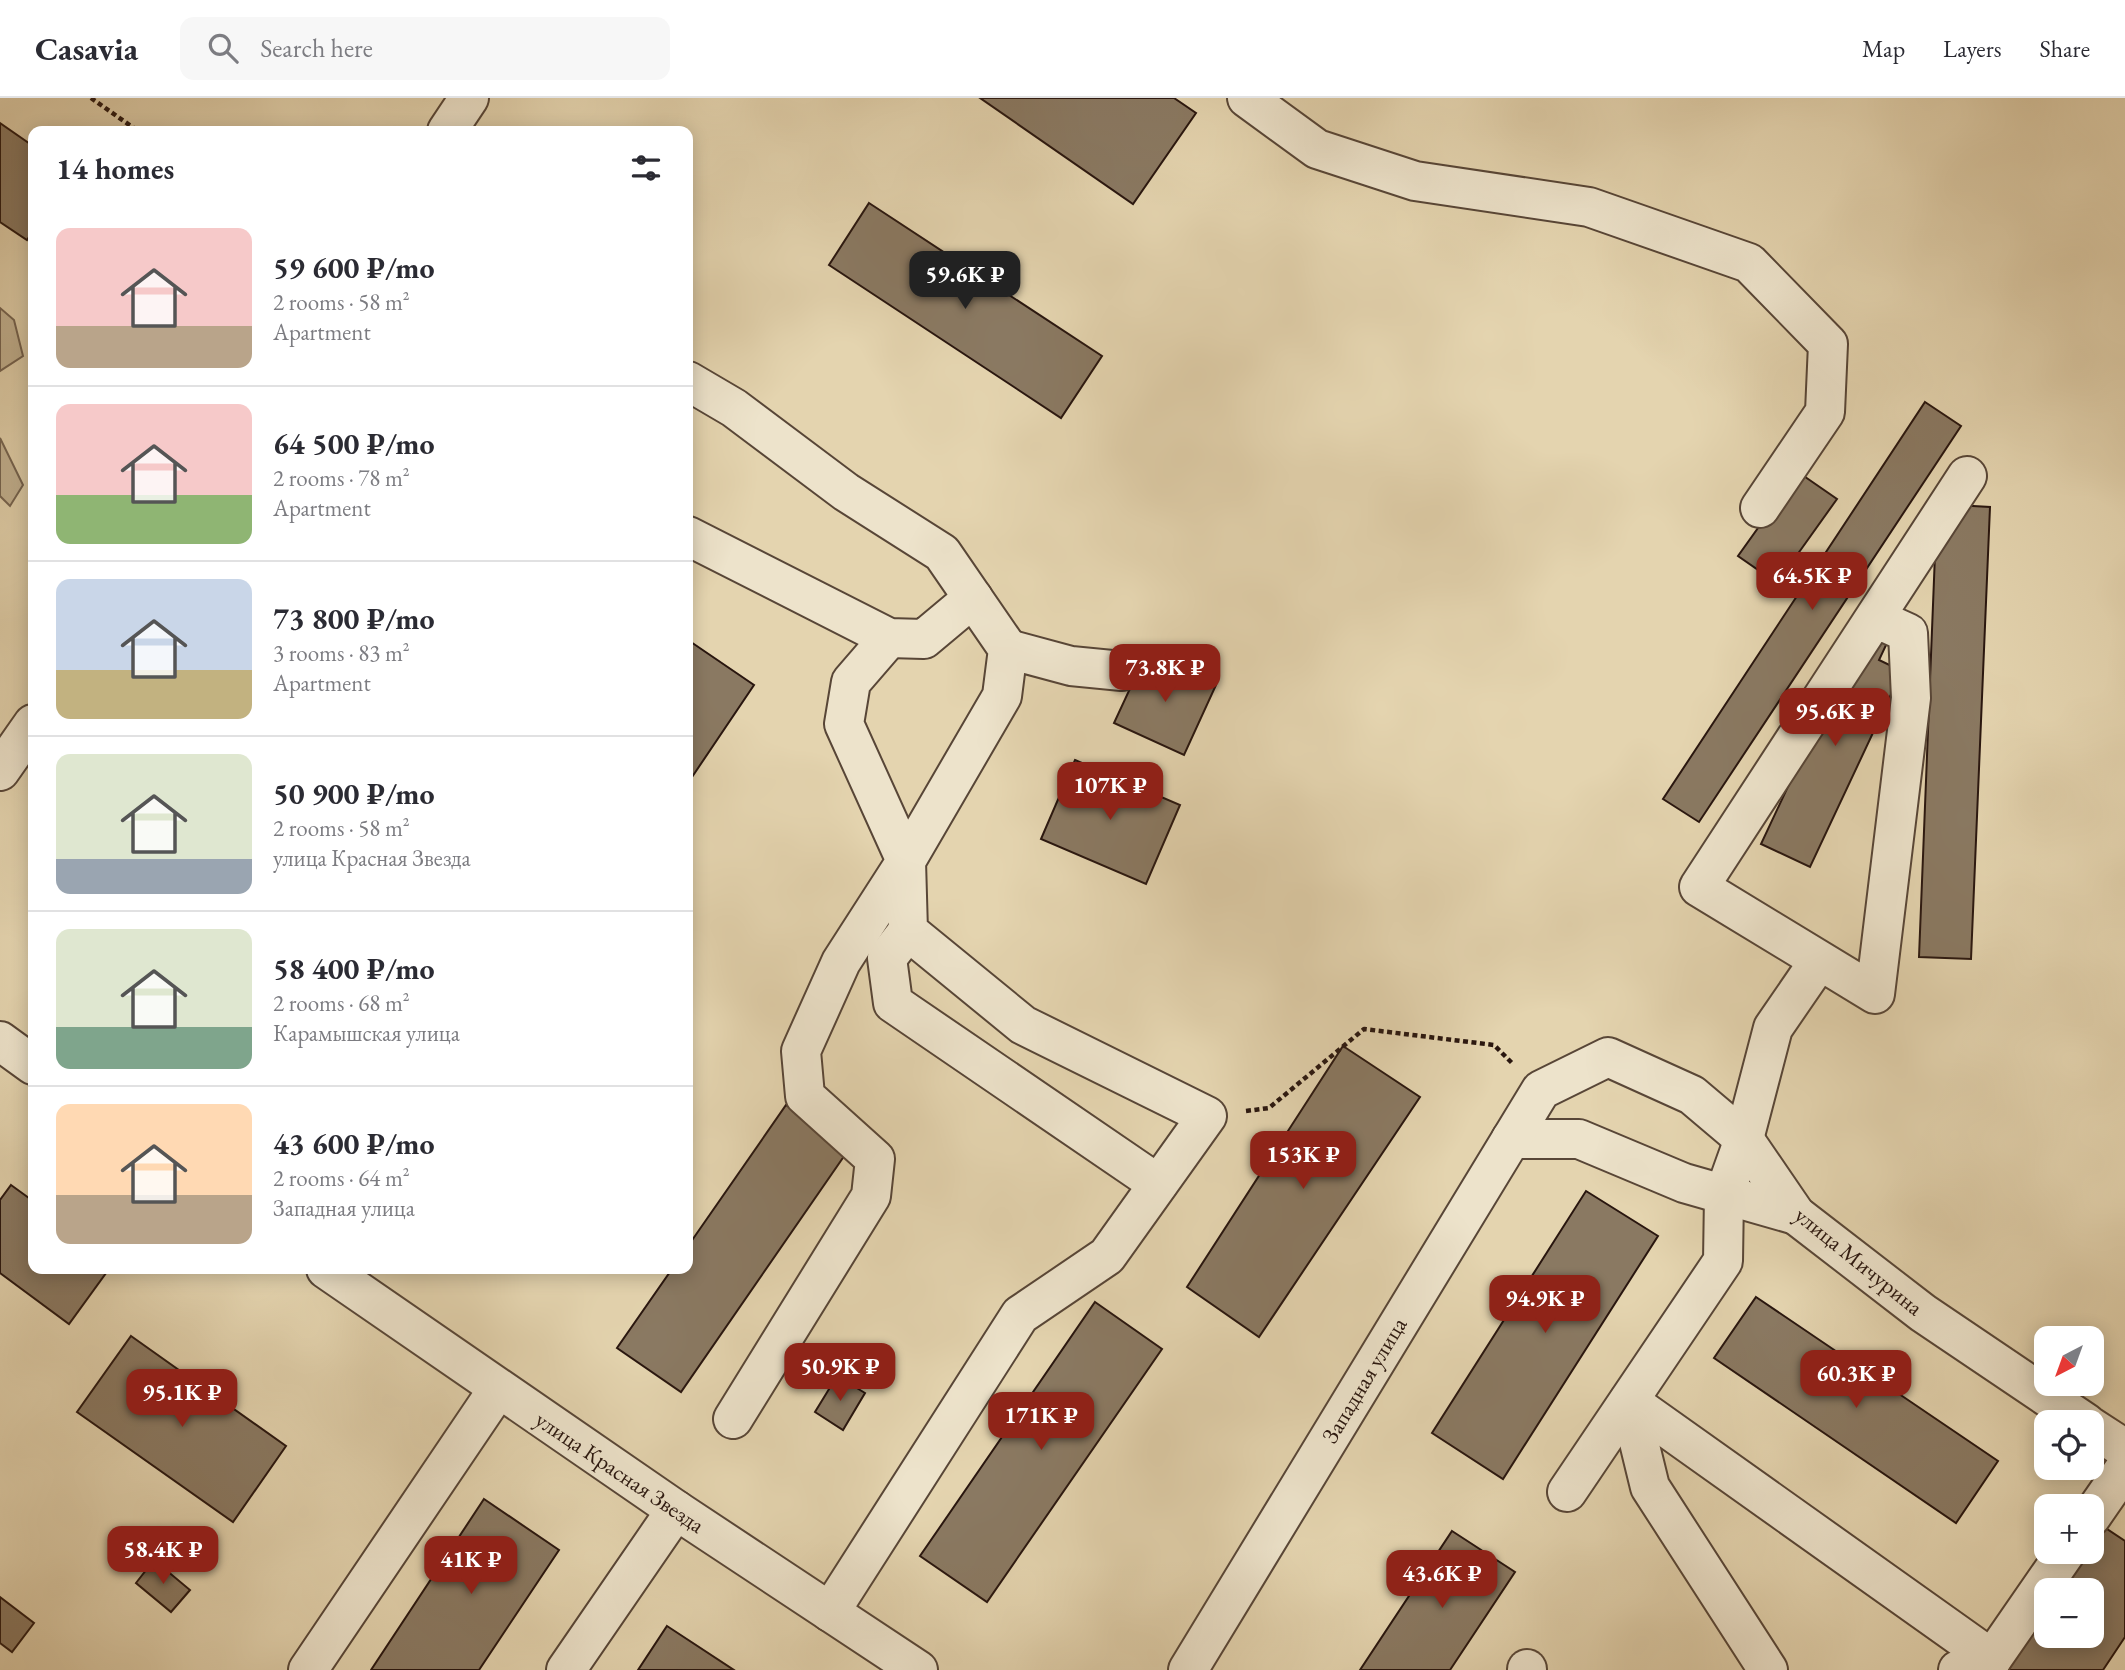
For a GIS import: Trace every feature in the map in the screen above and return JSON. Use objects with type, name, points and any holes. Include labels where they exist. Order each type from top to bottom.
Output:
[{"type":"street","points":[[450,126],[469,98]]},
{"type":"street","points":[[1247,98],[1317,149],[1415,181],[1589,207],[1749,263],[1829,344],[1825,412],[1760,508]]},
{"type":"street","points":[[693,383],[734,408],[846,492],[942,553],[1008,649],[1071,666],[1122,671]]},
{"type":"street","points":[[1875,618],[1908,633],[1911,698],[1875,995],[1699,887],[1967,476]]},
{"type":"street","points":[[693,539],[889,638],[924,639],[973,598]]},
{"type":"street","points":[[889,638],[850,682],[844,724],[906,862],[908,931],[887,958],[893,1003],[1158,1184]]},
{"type":"street","points":[[733,1419],[871,1196],[875,1159],[805,1096],[801,1051],[841,962],[906,862],[1002,696],[1008,649]]},
{"type":"street","points":[[0,771],[28,731]]},
{"type":"street","points":[[831,1612],[1020,1315],[1107,1256],[1207,1116],[1023,1025],[908,931]]},
{"type":"street","points":[[1567,1492],[1723,1261],[1724,1195],[1744,1139],[1773,1028],[1819,961]]},
{"type":"street","points":[[0,1041],[28,1061]]},
{"type":"street","name":"улица Мичурина","points":[[1541,1090],[1608,1057],[1692,1095],[1744,1139],[1796,1215],[1923,1313],[2067,1410]]},
{"type":"street","name":"Западная улица","points":[[1188,1670],[1541,1090]]},
{"type":"street","points":[[1511,1139],[1579,1139],[1684,1183],[1796,1215]]},
{"type":"street","name":"улица Красная Звезда","points":[[342,1275],[498,1389],[831,1612],[867,1656],[918,1670]]},
{"type":"street","points":[[308,1670],[498,1389]]},
{"type":"street","points":[[1629,1401],[1975,1665],[2056,1564]]},
{"type":"street","points":[[1629,1401],[1650,1487],[1769,1670]]},
{"type":"street","points":[[2104,1435],[2125,1449]]},
{"type":"street","points":[[2104,1498],[2125,1468]]},
{"type":"street","points":[[566,1670],[676,1510]]},
{"type":"path","points":[[91,98],[131,126]]},
{"type":"path","points":[[1207,1116],[1269,1108],[1364,1029],[1494,1045],[1541,1090]]},
{"type":"shaded area","points":[[0,308],[14,320],[23,356],[0,371]]},
{"type":"shaded area","points":[[0,438],[23,485],[10,506],[0,496]]},
{"type":"building","points":[[980,98],[1174,98],[1196,113],[1133,204]]},
{"type":"building","points":[[0,123],[28,143],[28,238],[0,222]]},
{"type":"building","points":[[869,203],[1102,356],[1061,418],[829,265]]},
{"type":"building","points":[[1925,402],[1961,426],[1699,822],[1663,799]]},
{"type":"building","points":[[1798,472],[1837,499],[1777,583],[1738,556]]},
{"type":"building","points":[[1937,504],[1990,507],[1971,959],[1919,957]]},
{"type":"building","points":[[1868,616],[1894,628],[1879,660],[1902,671],[1810,867],[1761,844]]},
{"type":"building","points":[[693,643],[754,685],[693,776]]},
{"type":"building","points":[[1146,654],[1216,685],[1184,755],[1114,723]]},
{"type":"building","points":[[1075,760],[1180,805],[1146,884],[1041,839]]},
{"type":"building","points":[[1343,1046],[1420,1097],[1259,1337],[1187,1287]]},
{"type":"building","points":[[786,1105],[849,1149],[681,1392],[617,1348],[669,1274],[693,1274],[693,1239]]},
{"type":"building","points":[[11,1185],[28,1197],[28,1274],[105,1274],[69,1324],[0,1273],[0,1200]]},
{"type":"building","points":[[1586,1191],[1658,1236],[1503,1479],[1432,1433]]},
{"type":"building","points":[[1756,1297],[1998,1461],[1956,1523],[1714,1358]]},
{"type":"building","points":[[1095,1302],[1162,1349],[987,1602],[920,1556]]},
{"type":"building","points":[[131,1336],[286,1446],[233,1522],[77,1412]]},
{"type":"building","points":[[837,1376],[865,1393],[843,1430],[815,1412]]},
{"type":"building","points":[[484,1499],[559,1550],[479,1670],[371,1670]]},
{"type":"building","points":[[2104,1527],[2125,1541],[2125,1637],[2103,1670],[1997,1670],[2034,1613],[2034,1648],[2104,1648],[2104,1578],[2057,1578],[2066,1564],[2104,1564]]},
{"type":"building","points":[[1452,1531],[1515,1572],[1450,1670],[1360,1670]]},
{"type":"building","points":[[154,1560],[190,1590],[171,1612],[136,1583]]},
{"type":"building","points":[[0,1597],[34,1623],[12,1652],[0,1643]]},
{"type":"building","points":[[667,1626],[734,1670],[638,1670]]}]
